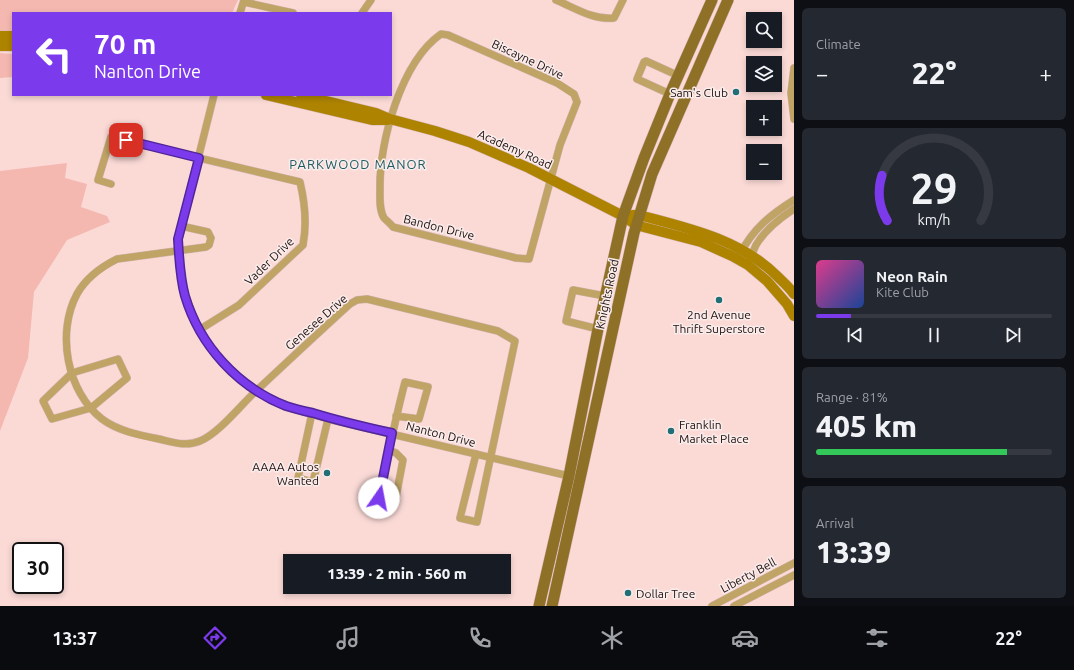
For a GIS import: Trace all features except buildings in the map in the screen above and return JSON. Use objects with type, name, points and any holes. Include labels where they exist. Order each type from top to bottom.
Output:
[{"type":"main road","name":"Knights Road","points":[[539,606],[569,476],[598,329],[623,216],[644,158],[670,94],[712,0]]},
{"type":"main road","name":"Knights Road","points":[[552,606],[638,220],[652,174],[728,0]]},
{"type":"main road","points":[[0,36],[12,36]]},
{"type":"main road","points":[[0,46],[12,46]]},
{"type":"main road","points":[[678,76],[692,82]]},
{"type":"main road","name":"Academy Road","points":[[270,96],[372,120],[390,120]]},
{"type":"main road","name":"Academy Road","points":[[305,96],[376,113],[390,120],[435,131],[469,142],[497,153],[623,216],[638,220]]},
{"type":"main road","points":[[638,220],[740,255],[752,255],[769,268],[794,294]]},
{"type":"main road","points":[[740,255],[787,304],[794,316]]},
{"type":"street","points":[[363,12],[371,0]]},
{"type":"street","points":[[556,0],[595,17],[606,19],[614,18],[622,0]]},
{"type":"street","points":[[240,12],[244,1],[289,12]]},
{"type":"street","name":"Bandon Drive","points":[[445,35],[441,34],[420,55],[405,81],[394,106],[384,141],[379,174],[380,205],[384,218],[394,227],[516,258],[528,259]]},
{"type":"street","name":"Biscayne Drive","points":[[445,35],[558,83],[574,94],[577,102],[560,145],[528,259]]},
{"type":"street","points":[[670,94],[637,79],[644,62],[646,61],[678,76]]},
{"type":"street","points":[[794,68],[791,93],[794,119]]},
{"type":"street","name":"Nanton Drive","points":[[214,96],[199,158],[180,226],[178,250],[185,295],[199,330],[216,355],[232,372],[256,391],[284,405],[328,419],[569,476]]},
{"type":"street","points":[[111,184],[98,180],[111,137],[199,158]]},
{"type":"street","name":"Vader Drive","points":[[199,158],[300,182],[306,209],[303,245],[239,305],[199,330]]},
{"type":"street","points":[[740,255],[758,227],[774,212],[794,200]]},
{"type":"street","points":[[748,265],[756,245],[780,218],[794,210]]},
{"type":"street","points":[[91,408],[72,374],[67,352],[69,314],[76,295],[84,283],[94,273],[117,259],[178,250],[206,248],[211,238],[208,232],[180,226]]},
{"type":"street","points":[[598,329],[566,321],[573,290],[605,296]]},
{"type":"street","name":"Genesee Drive","points":[[91,408],[102,418],[118,428],[146,437],[185,445],[201,440],[213,433],[350,304],[357,300],[367,299],[498,331],[515,341],[490,457]]},
{"type":"street","points":[[118,360],[127,378],[91,408],[52,419],[43,401],[72,374],[118,360]]},
{"type":"street","points":[[389,450],[399,455],[403,460],[395,502],[379,498],[392,433],[396,416],[405,382],[428,387],[419,418],[396,416]]},
{"type":"street","points":[[312,413],[298,478],[313,482],[328,419]]},
{"type":"street","points":[[476,454],[460,518],[477,522],[490,457]]},
{"type":"street","name":"Liberty Bell","points":[[712,606],[794,563]]},
{"type":"street","name":"Liberty Bell","points":[[734,606],[794,575]]},
{"type":"shaded area","points":[[0,0],[238,0],[232,12],[12,12],[12,32],[0,31]]},
{"type":"shaded area","points":[[0,53],[12,54],[12,77],[0,78]]},
{"type":"shaded area","points":[[67,163],[65,178],[87,184],[81,207],[107,216],[110,222],[67,240],[34,292],[28,358],[0,431],[0,171]]},
{"type":"place","name":"Sam's Club","points":[[736,92]]},
{"type":"place","name":"2nd Avenue Thrift Superstore","points":[[719,300]]},
{"type":"place","name":"Franklin Market Place","points":[[671,431]]},
{"type":"place","name":"AAAA Autos Wanted","points":[[327,473]]},
{"type":"place","name":"Dollar Tree","points":[[628,593]]},
{"type":"district","name":"PARKWOOD MANOR","points":[[358,164]]},
{"type":"route","points":[[126,140],[199,158],[180,226],[178,250],[180,272],[185,295],[199,330],[206,341],[216,355],[232,372],[256,391],[284,405],[328,419],[392,433],[379,498]]}]
